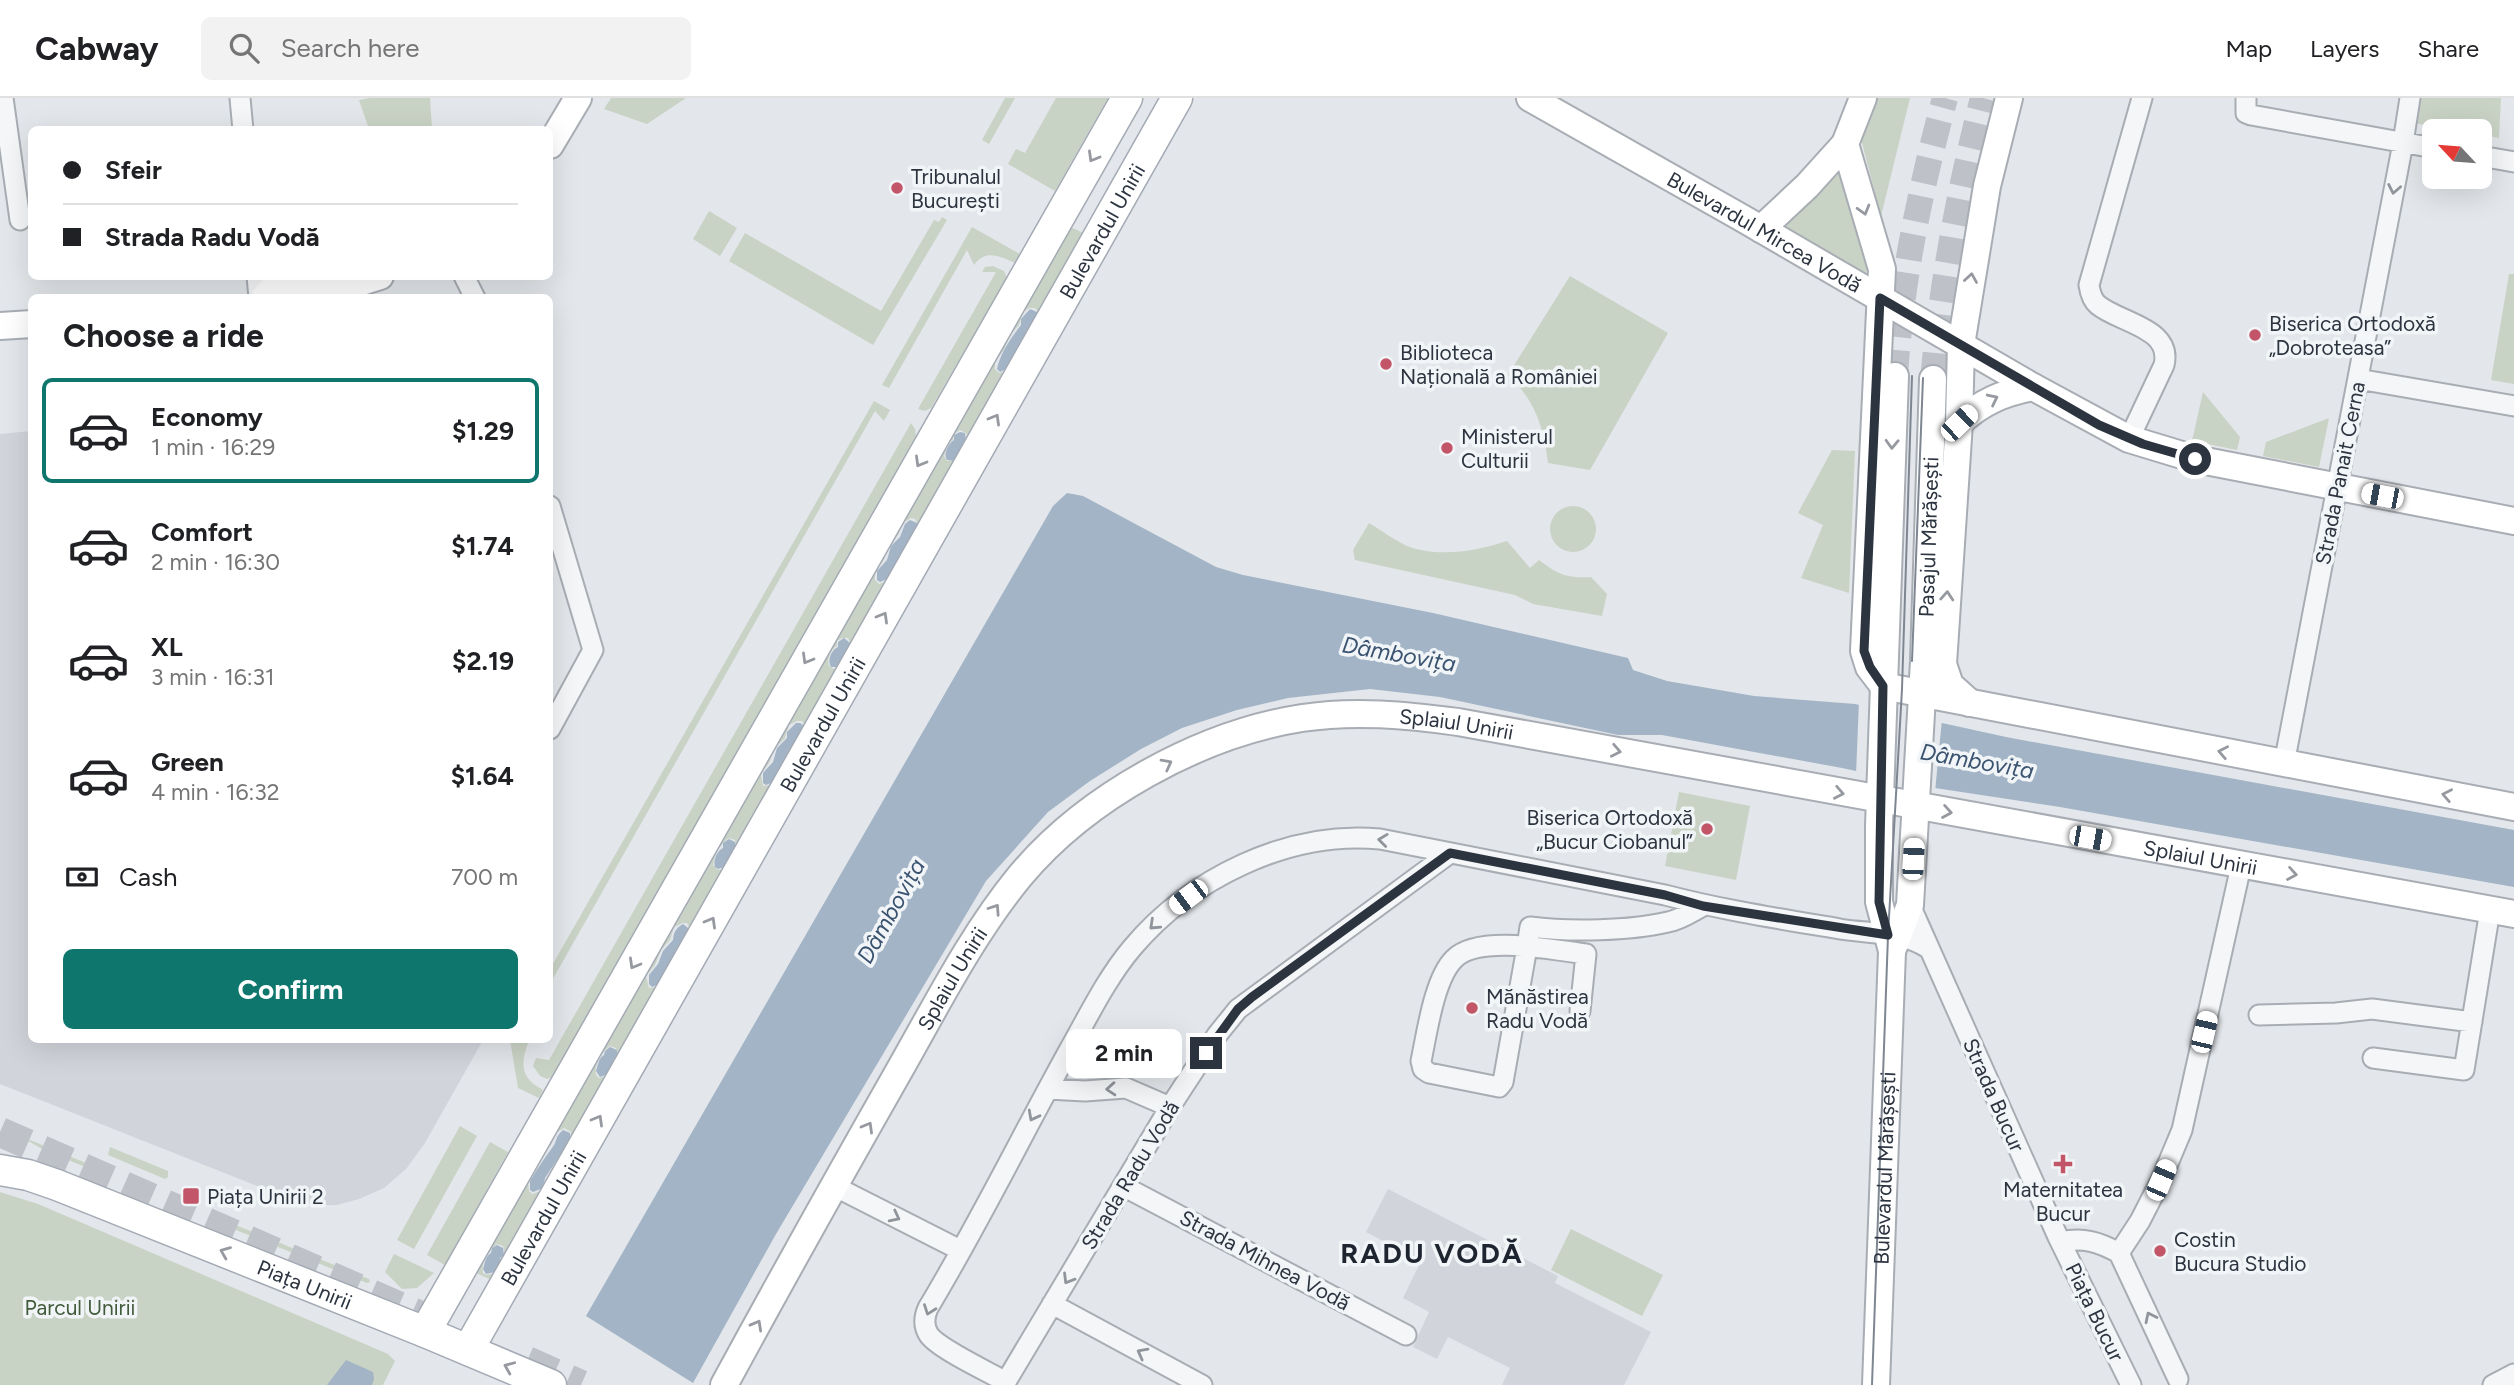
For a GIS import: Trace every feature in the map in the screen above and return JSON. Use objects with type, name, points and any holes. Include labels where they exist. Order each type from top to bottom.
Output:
[{"type":"main road","points":[[553,140],[578,98]]},
{"type":"main road","name":"Bulevardul Unirii","points":[[425,1332],[1126,98]]},
{"type":"main road","name":"Bulevardul Unirii","points":[[468,1350],[1177,98]]},
{"type":"main road","name":"Bulevardul Mircea Vodă","points":[[1530,98],[2033,387],[2129,439],[2186,457],[2514,521]]},
{"type":"main road","points":[[1761,229],[1807,186],[1845,145],[1863,98]]},
{"type":"main road","points":[[1970,703],[1950,685],[1943,664],[1959,423],[1961,345],[1987,186],[2009,98]]},
{"type":"main road","points":[[1845,145],[1882,269],[1864,651],[1883,695],[1921,704],[1970,703],[2514,807]]},
{"type":"main road","points":[[267,294],[277,285],[288,283],[322,283],[335,293],[369,280]]},
{"type":"main road","points":[[0,326],[28,324]]},
{"type":"main road","name":"Pasajul Mărășești","points":[[1880,791],[1895,376]]},
{"type":"main road","name":"Pasajul Mărășești","points":[[1916,798],[1933,379]]},
{"type":"main road","points":[[1959,423],[1992,398],[2033,387]]},
{"type":"main road","points":[[1921,704],[1932,675],[1943,664]]},
{"type":"main road","name":"Splaiul Unirii","points":[[724,1385],[962,961],[1001,900],[1021,875],[1063,832],[1108,798],[1175,760],[1227,738],[1270,724],[1302,718],[1356,714],[1409,716],[1496,729],[1880,791],[2241,866],[2502,912]]},
{"type":"main road","name":"Bulevardul Mărășești","points":[[1876,1385],[1893,940],[1879,902],[1880,791]]},
{"type":"main road","name":"Bulevardul Mărășești","points":[[1893,940],[1910,905],[1916,798]]},
{"type":"main road","name":"Piața Unirii","points":[[0,1147],[57,1185]]},
{"type":"main road","name":"Piața Unirii","points":[[0,1170],[28,1175],[57,1185],[551,1385]]},
{"type":"street","points":[[3,98],[20,220]]},
{"type":"street","points":[[240,98],[243,126]]},
{"type":"street","points":[[2129,439],[2164,365],[2165,346],[2159,338],[2098,304],[2089,285],[2142,98]]},
{"type":"street","points":[[2246,98],[2246,113],[2251,116],[2422,146]]},
{"type":"street","name":"Strada Panait Cerna","points":[[2284,764],[2410,98]]},
{"type":"street","points":[[2492,158],[2514,162]]},
{"type":"street","points":[[2358,379],[2514,406]]},
{"type":"street","points":[[553,516],[593,650],[553,723]]},
{"type":"street","points":[[1005,1383],[939,1343],[926,1328],[924,1321],[928,1308],[1111,976],[1131,948],[1157,921],[1204,885],[1277,851],[1294,846],[1335,839],[1380,839],[1665,895],[1703,906],[1893,940],[1911,938],[1928,948]]},
{"type":"street","name":"Strada Radu Vodă","points":[[1005,1383],[1171,1107],[1217,1035],[1238,1009],[1450,853]]},
{"type":"street","points":[[2180,1383],[2119,1253],[2140,1221],[2161,1180],[2182,1129],[2241,866]]},
{"type":"street","name":"Strada Bucur","points":[[1910,905],[2061,1242]]},
{"type":"street","points":[[1580,1011],[1586,954],[1527,947],[1475,948],[1454,958],[1439,985],[1421,1061],[1423,1069],[1429,1073],[1499,1087],[1503,1082],[1527,947],[1530,927],[1631,927],[1671,922],[1703,906]]},
{"type":"street","points":[[2373,1058],[2464,1070],[2472,1022],[2502,912]]},
{"type":"street","points":[[2259,1015],[2372,1009],[2472,1022]]},
{"type":"street","points":[[1048,1089],[1085,1091],[1126,1088],[1171,1107]]},
{"type":"street","points":[[834,1186],[960,1250]]},
{"type":"street","name":"Strada Mihnea Vodă","points":[[1123,1186],[1406,1335]]},
{"type":"street","name":"Piața Bucur","points":[[2119,1253],[2089,1240],[2061,1242],[2131,1385]]},
{"type":"street","points":[[1052,1304],[1202,1385]]},
{"type":"street","points":[[2493,1385],[2514,1374]]},
{"type":"shaded area","points":[[28,431],[28,1043],[481,1043],[425,1143],[406,1169],[384,1188],[337,1205],[295,1201],[0,1084],[0,434]]},
{"type":"shaded area","points":[[1388,1189],[1558,1276],[1555,1283],[1651,1332],[1624,1385],[1502,1385],[1510,1368],[1448,1337],[1437,1359],[1413,1347],[1429,1312],[1403,1298],[1421,1261],[1366,1232]]},
{"type":"green space","points":[[430,98],[432,126],[368,126],[359,100]]},
{"type":"green space","points":[[611,98],[686,98],[647,124],[604,109]]},
{"type":"green space","points":[[1005,98],[1015,98],[989,144],[982,140]]},
{"type":"green space","points":[[1056,98],[1108,98],[1055,191],[1008,164],[1016,149],[1025,153]]},
{"type":"green space","points":[[1875,98],[1910,98],[1881,216],[1860,135]]},
{"type":"green space","points":[[2418,98],[2501,98],[2499,138],[2492,137],[2492,119],[2422,119],[2422,124],[2413,123]]},
{"type":"green space","points":[[1843,159],[1871,257],[1864,279],[1775,227]]},
{"type":"green space","points":[[709,211],[737,228],[720,256],[693,239]]},
{"type":"green space","points":[[942,217],[947,220],[873,345],[729,261],[745,233],[881,311],[934,220],[939,222]]},
{"type":"green space","points":[[972,227],[1020,254],[1015,263],[988,255],[974,265],[967,250],[889,388],[882,385]]},
{"type":"green space","points":[[1073,228],[1087,235],[496,1282],[474,1272],[1068,229]],"holes":[[[1035,308],[1039,313],[1005,372],[999,373],[995,369],[995,361],[1019,325],[1023,312]],[[960,430],[966,433],[968,439],[955,461],[947,461],[944,456],[948,443],[953,440],[954,434]],[[911,518],[915,519],[919,526],[887,581],[879,584],[875,580],[875,571],[883,561],[889,545],[898,535],[903,523]],[[842,638],[848,638],[851,645],[840,666],[834,669],[829,666],[828,661],[837,641]],[[802,721],[805,726],[771,785],[763,786],[761,774],[775,748],[785,738],[789,725]],[[729,838],[735,840],[736,848],[724,869],[718,870],[713,865],[716,853]],[[687,923],[691,931],[657,987],[649,988],[646,976],[670,940],[674,927]],[[610,1046],[616,1048],[618,1057],[609,1075],[599,1078],[596,1075],[596,1066]],[[564,1128],[571,1132],[567,1146],[544,1190],[532,1194],[528,1181],[542,1155],[551,1145],[556,1133]],[[497,1244],[503,1246],[505,1255],[501,1258],[496,1273],[486,1275],[483,1269],[488,1253]]]},
{"type":"green space","points":[[993,266],[1004,271],[1007,278],[931,408],[925,411],[918,409],[996,272],[982,272],[985,267]]},
{"type":"green space","points":[[2509,274],[2514,274],[2514,384],[2491,380]]},
{"type":"green space","points":[[1570,276],[1668,333],[1590,470],[1548,463],[1537,415],[1525,394],[1508,375]]},
{"type":"green space","points":[[2203,392],[2240,437],[2237,450],[2192,441]]},
{"type":"green space","points":[[874,401],[890,410],[884,421],[875,411],[553,979],[553,964]]},
{"type":"green space","points":[[2329,418],[2319,467],[2263,456],[2266,442]]},
{"type":"green space","points":[[911,423],[916,436],[552,1077],[547,1079],[540,1076],[533,1066],[536,1058],[549,1060]]},
{"type":"green space","points":[[1832,450],[1855,451],[1849,593],[1801,578],[1823,525],[1798,513]]},
{"type":"green space","points":[[1573,506],[1589,513],[1596,529],[1589,545],[1573,552],[1557,545],[1550,529],[1557,513]]},
{"type":"green space","points":[[1369,523],[1407,546],[1431,552],[1470,550],[1507,541],[1530,568],[1539,560],[1563,574],[1591,577],[1607,594],[1602,616],[1533,604],[1515,595],[1355,560],[1353,550]]},
{"type":"green space","points":[[1679,792],[1750,806],[1736,880],[1665,866]]},
{"type":"green space","points":[[510,1043],[528,1043],[524,1071],[530,1081],[543,1090],[539,1098],[518,1088]]},
{"type":"green space","points":[[460,1126],[477,1136],[414,1249],[397,1240]]},
{"type":"green space","points":[[18,1135],[86,1163],[85,1167],[42,1149]]},
{"type":"green space","points":[[490,1142],[508,1152],[445,1265],[427,1255]]},
{"type":"green space","points":[[110,1147],[168,1171],[168,1177],[165,1179],[108,1155]]},
{"type":"green space","name":"Parcul Unirii","points":[[0,1192],[38,1204],[388,1354],[395,1361],[383,1385],[0,1385]]},
{"type":"green space","points":[[233,1224],[369,1279],[370,1282],[231,1228]]},
{"type":"green space","points":[[1571,1229],[1663,1275],[1642,1316],[1551,1270]]},
{"type":"green space","points":[[394,1254],[434,1273],[417,1288],[402,1289],[385,1272]]},
{"type":"water","points":[[1030,309],[1037,312],[1036,318],[1010,367],[1000,372],[997,369],[1003,352],[1021,325],[1021,319]]},
{"type":"water","points":[[965,433],[966,442],[954,461],[947,460],[947,449],[954,440],[954,435]]},
{"type":"water","name":"Dâmbovița","points":[[1067,493],[1083,496],[1216,567],[1628,658],[1633,670],[1667,681],[1754,696],[1855,704],[2006,737],[2514,830],[2514,887],[2060,807],[1935,788],[1662,735],[1618,735],[1440,697],[1370,689],[1288,698],[1237,710],[1182,728],[1141,749],[1090,781],[1048,812],[986,881],[776,1234],[693,1383],[586,1316],[1053,506]]},
{"type":"water","points":[[910,520],[917,523],[917,530],[890,578],[880,582],[877,580],[877,571],[887,560],[891,546]]},
{"type":"water","points":[[844,638],[850,643],[847,654],[838,667],[831,667],[830,656],[838,647],[838,642]]},
{"type":"water","points":[[796,723],[803,725],[802,731],[776,781],[766,785],[763,783],[763,773],[773,762],[777,748],[787,738],[787,732]]},
{"type":"water","points":[[729,839],[735,842],[736,849],[732,852],[727,866],[718,869],[715,867],[716,856],[723,848],[723,843]]},
{"type":"water","points":[[683,924],[688,928],[688,933],[669,964],[662,983],[652,987],[649,984],[649,975],[673,940],[675,931]]},
{"type":"water","points":[[610,1047],[617,1050],[617,1057],[613,1060],[614,1065],[608,1074],[600,1077],[596,1071],[600,1058]]},
{"type":"water","points":[[563,1130],[570,1133],[570,1140],[545,1178],[543,1188],[533,1192],[530,1190],[530,1181]]},
{"type":"water","points":[[497,1245],[503,1248],[504,1255],[500,1258],[501,1262],[495,1272],[486,1274],[483,1269],[486,1260],[492,1248]]},
{"type":"water","points":[[346,1360],[373,1372],[372,1385],[327,1385]]},
{"type":"pier","points":[[1859,701],[1942,719],[1935,792],[1856,775]]},
{"type":"tunnel","points":[[1895,376],[1902,305],[1913,236],[1945,98]]},
{"type":"tunnel","points":[[1933,379],[1952,237],[1983,98]]},
{"type":"tunnel","points":[[0,1132],[423,1317]]},
{"type":"tunnel","points":[[527,1361],[581,1385]]},
{"type":"tram line","points":[[1872,1385],[1888,935],[1902,689],[1912,376]]},
{"type":"tram line","points":[[1912,661],[1923,378]]},
{"type":"place","name":"Tribunalul București","points":[[897,188]]},
{"type":"place","name":"Biserica Ortodoxă „Dobroteasa”","points":[[2255,335]]},
{"type":"place","name":"Biblioteca Națională a României","points":[[1386,364]]},
{"type":"place","name":"Ministerul Culturii","points":[[1447,448]]},
{"type":"place","name":"Biserica Ortodoxă „Bucur Ciobanul”","points":[[1707,829]]},
{"type":"place","name":"Mănăstirea Radu Vodă","points":[[1472,1008]]},
{"type":"place","name":"Maternitatea Bucur","points":[[2063,1164]]},
{"type":"place","name":"Piața Unirii 2","points":[[191,1196]]},
{"type":"place","name":"Costin Bucura Studio","points":[[2160,1251]]},
{"type":"district","name":"RADU VODĂ","points":[[1432,1253]]},
{"type":"route","points":[[1206,1053],[1238,1009],[1252,997],[1450,853],[1665,895],[1703,906],[1888,935],[1879,902],[1883,686],[1866,661],[1864,651],[1880,298],[2099,425],[2143,444],[2195,459]]}]
